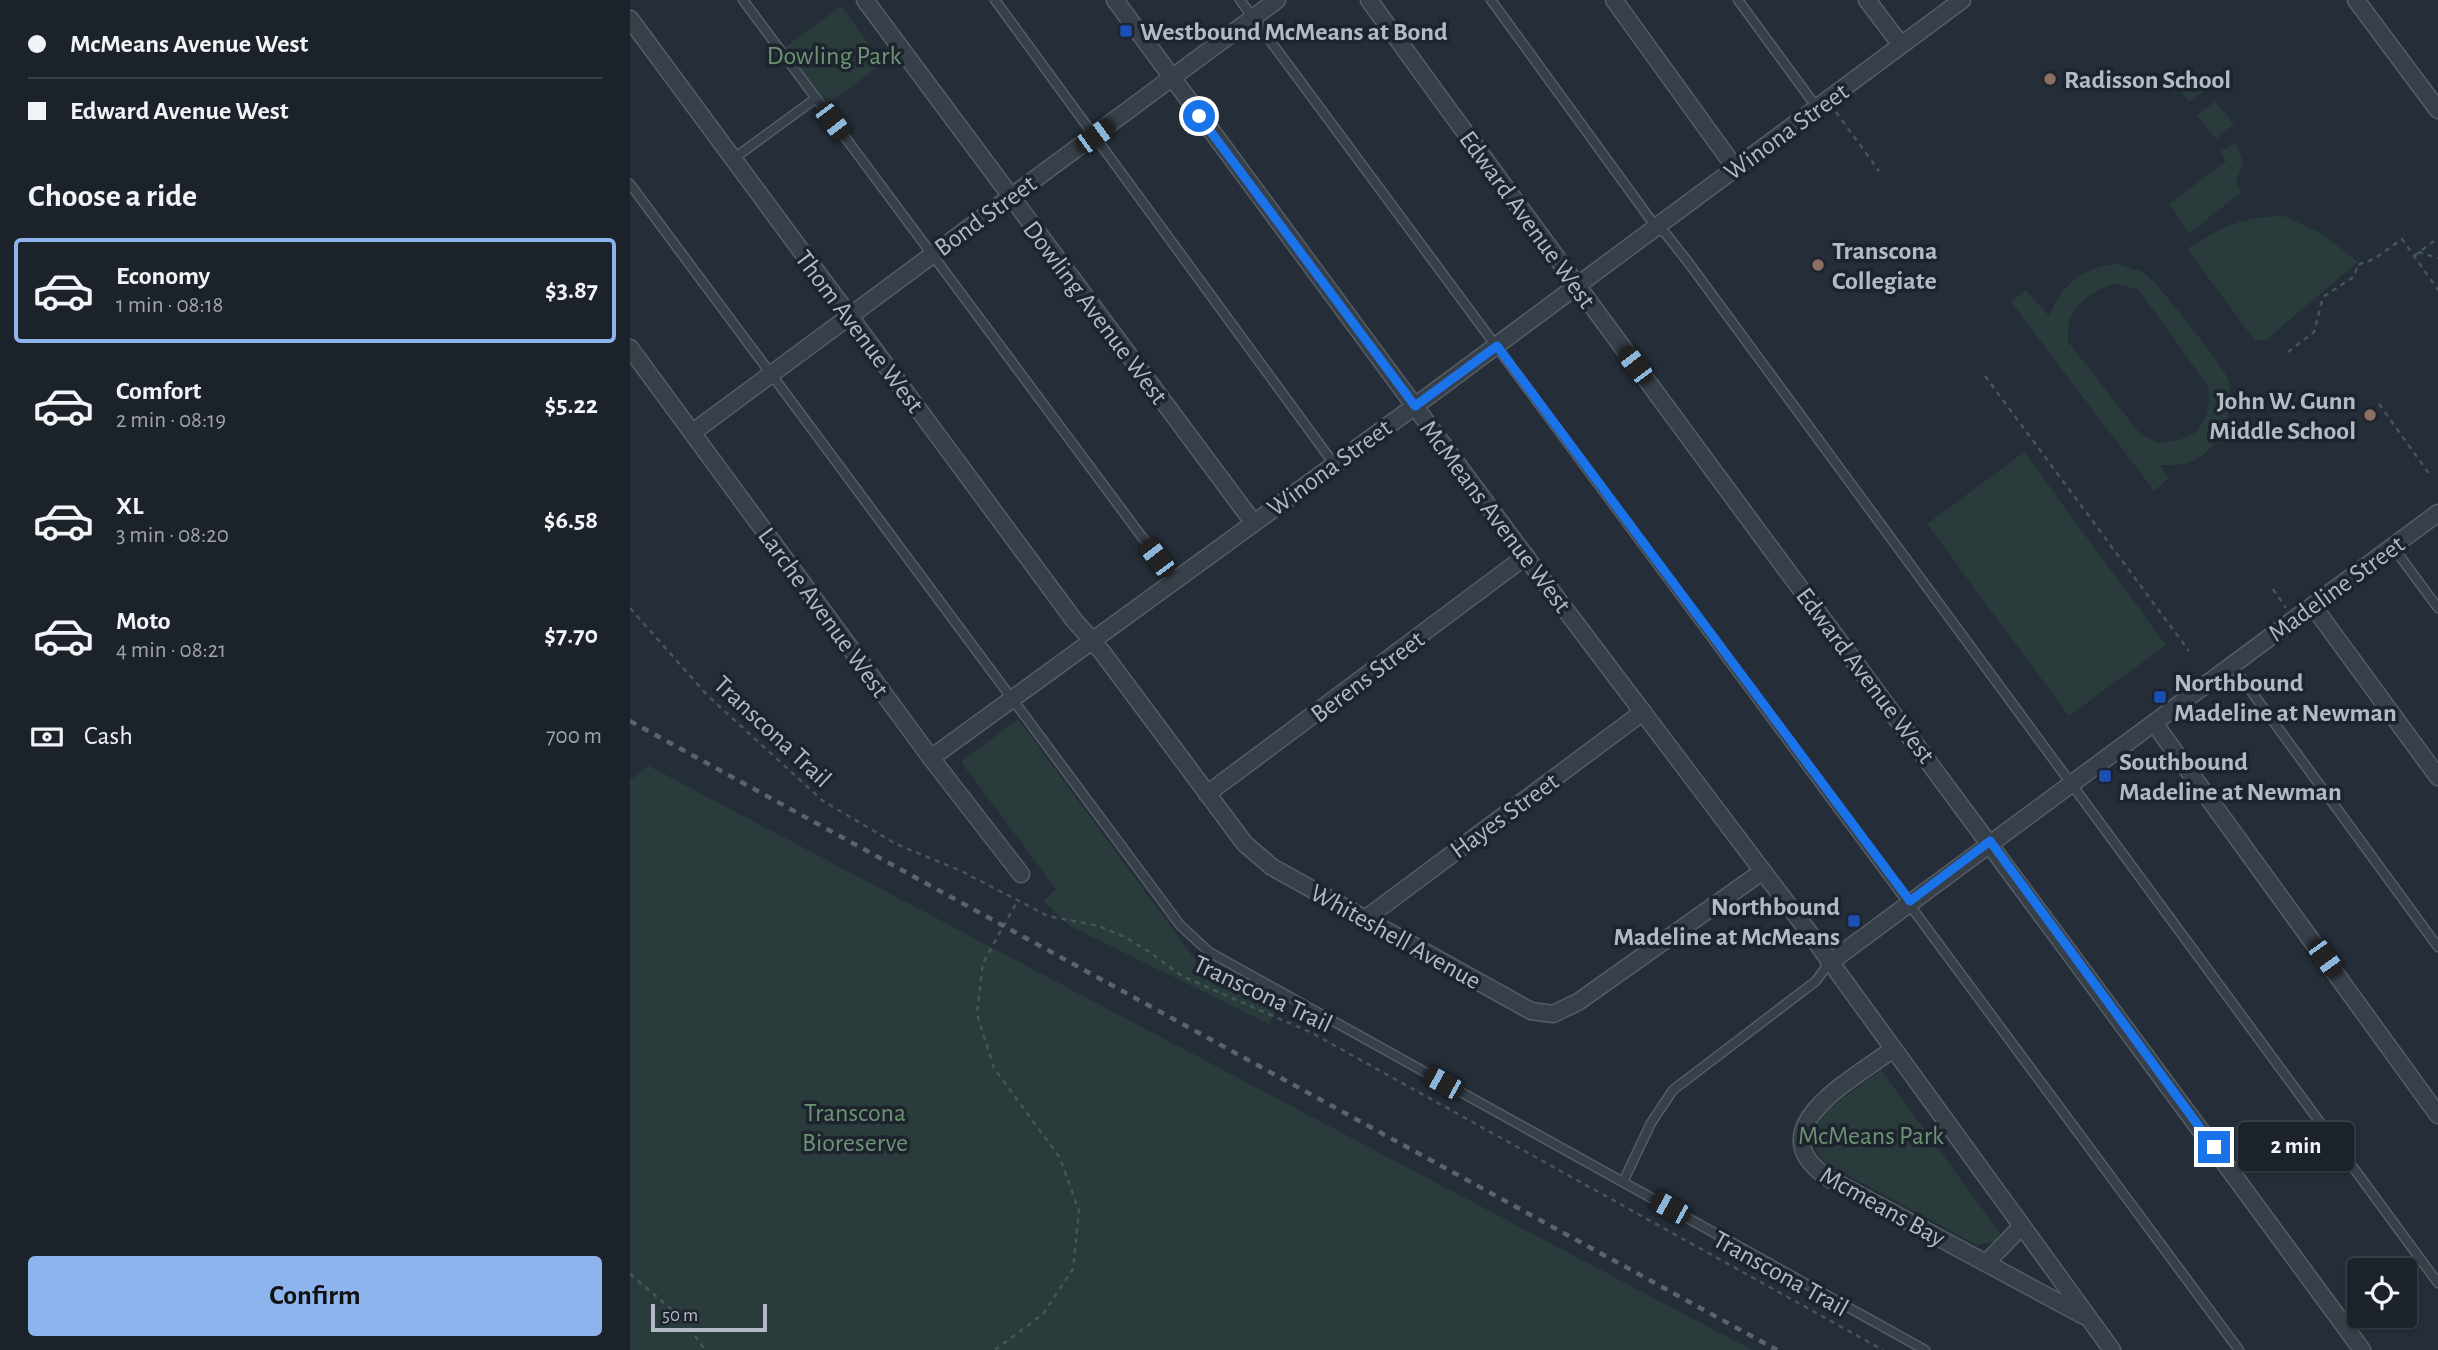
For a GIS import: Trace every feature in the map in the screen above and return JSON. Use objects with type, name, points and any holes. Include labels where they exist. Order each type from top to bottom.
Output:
[{"type":"street","name":"Dowling Avenue West","points":[[865,0],[1254,522]]},
{"type":"street","name":"McMeans Avenue West","points":[[1115,0],[1829,963]]},
{"type":"street","name":"Bond Street","points":[[693,432],[1277,0]]},
{"type":"street","name":"Edward Avenue West","points":[[1369,0],[1576,286],[1990,841],[2362,1350]]},
{"type":"street","points":[[1614,0],[1736,169]]},
{"type":"street","points":[[1867,0],[1901,45]]},
{"type":"street","name":"Winona Street","points":[[931,758],[1497,346],[1962,0]]},
{"type":"street","points":[[2356,0],[2438,110]]},
{"type":"street","name":"Thom Avenue West","points":[[630,19],[1092,640]]},
{"type":"street","name":"Larche Avenue West","points":[[630,348],[931,758],[1021,874]]},
{"type":"street","name":"Madeline Street","points":[[1829,963],[1990,841],[2438,513]]},
{"type":"street","name":"Berens Street","points":[[1208,794],[1526,556]]},
{"type":"street","points":[[2313,606],[2438,777]]},
{"type":"street","name":"Whiteshell Avenue","points":[[1092,640],[1245,844],[1272,867],[1531,1011],[1553,1014],[1578,1002],[1763,871]]},
{"type":"street","name":"Hayes Street","points":[[1365,919],[1643,712]]},
{"type":"street","points":[[2154,723],[2438,1115]]},
{"type":"street","points":[[1829,963],[2112,1350]]},
{"type":"street","name":"Mcmeans Bay","points":[[1893,1049],[1808,1115],[1802,1133],[1805,1157],[1815,1170],[1830,1179],[2089,1319]]},
{"type":"street","points":[[1986,1264],[2021,1227]]},
{"type":"lane","points":[[743,0],[1174,580]]},
{"type":"lane","points":[[995,0],[1334,464]]},
{"type":"lane","points":[[1240,0],[1910,901],[2239,1350]]},
{"type":"lane","points":[[1491,0],[1656,227],[1688,262],[2438,1283]]},
{"type":"lane","points":[[1738,0],[1823,105]]},
{"type":"lane","points":[[733,159],[816,99]]},
{"type":"lane","points":[[630,184],[1180,925],[1209,952],[1924,1350]]},
{"type":"lane","points":[[2393,547],[2438,608]]},
{"type":"lane","points":[[2232,665],[2438,947]]},
{"type":"lane","points":[[1623,1182],[1651,1123],[1673,1090],[1816,981],[1829,963]]},
{"type":"path","points":[[1823,105],[1879,171]]},
{"type":"path","points":[[2414,256],[2438,238]]},
{"type":"path","points":[[2288,352],[2314,332],[2323,297],[2355,276],[2357,265],[2374,259],[2402,239],[2438,290]]},
{"type":"path","points":[[2418,252],[2438,258]]},
{"type":"path","points":[[1985,376],[2189,651]]},
{"type":"path","points":[[2379,404],[2430,475]]},
{"type":"path","points":[[2273,589],[2288,611]]},
{"type":"path","name":"Transcona Trail","points":[[630,608],[708,696],[823,801],[896,844],[961,871],[1048,916],[1098,926],[1122,936],[1192,981],[1312,1033],[1883,1350]]},
{"type":"path","points":[[995,1350],[1043,1314],[1073,1269],[1079,1211],[1060,1158],[993,1068],[977,1014],[983,963],[1018,900]]},
{"type":"path","points":[[630,1274],[684,1320],[705,1350]]},
{"type":"green space","name":"Dowling Park","points":[[841,6],[883,63],[827,105],[785,47]]},
{"type":"green space","points":[[2189,70],[2204,91],[2189,102],[2174,83]]},
{"type":"green space","points":[[2215,101],[2234,124],[2216,139],[2197,115]]},
{"type":"green space","points":[[2235,142],[2243,162],[2236,183],[2242,192],[2189,233],[2169,204],[2226,161],[2220,152]]},
{"type":"green space","points":[[2284,216],[2319,232],[2358,262],[2266,340],[2255,341],[2187,249],[2233,224],[2256,218]]},
{"type":"green space","points":[[2117,264],[2143,272],[2154,282],[2215,358],[2227,377],[2230,389],[2228,416],[2217,440],[2198,458],[2187,463],[2160,465],[2169,478],[2154,491],[2011,302],[2026,290],[2049,316],[2060,295],[2074,280],[2104,266]],"holes":[[[2115,284],[2138,289],[2208,386],[2207,415],[2196,432],[2182,439],[2159,443],[2141,435],[2069,343],[2069,322],[2079,304],[2095,292]]]},
{"type":"green space","points":[[2024,452],[2166,645],[2069,716],[1927,524]]},
{"type":"green space","points":[[1018,719],[1197,962],[1278,1008],[1269,1024],[1070,926],[1043,901],[1056,889],[961,762]]},
{"type":"green space","name":"Transcona Bioreserve","points":[[649,766],[1752,1350],[630,1350],[630,780]]},
{"type":"green space","name":"McMeans Park","points":[[1881,1070],[2000,1233],[1994,1242],[1977,1245],[1827,1164],[1818,1153],[1812,1136],[1818,1117]]},
{"type":"railway","points":[[630,721],[1777,1350]]},
{"type":"place","name":"Westbound McMeans at Bond","points":[[1126,31]]},
{"type":"place","name":"Radisson School","points":[[2050,79]]},
{"type":"place","name":"Transcona Collegiate","points":[[1818,265]]},
{"type":"place","name":"John W. Gunn Middle School","points":[[2370,415]]},
{"type":"place","name":"Northbound Madeline at Newman","points":[[2160,697]]},
{"type":"place","name":"Southbound Madeline at Newman","points":[[2105,776]]},
{"type":"place","name":"Northbound Madeline at McMeans","points":[[1854,921]]},
{"type":"route","points":[[1199,116],[1415,406],[1497,346],[1910,901],[1990,841],[2214,1147]]}]
